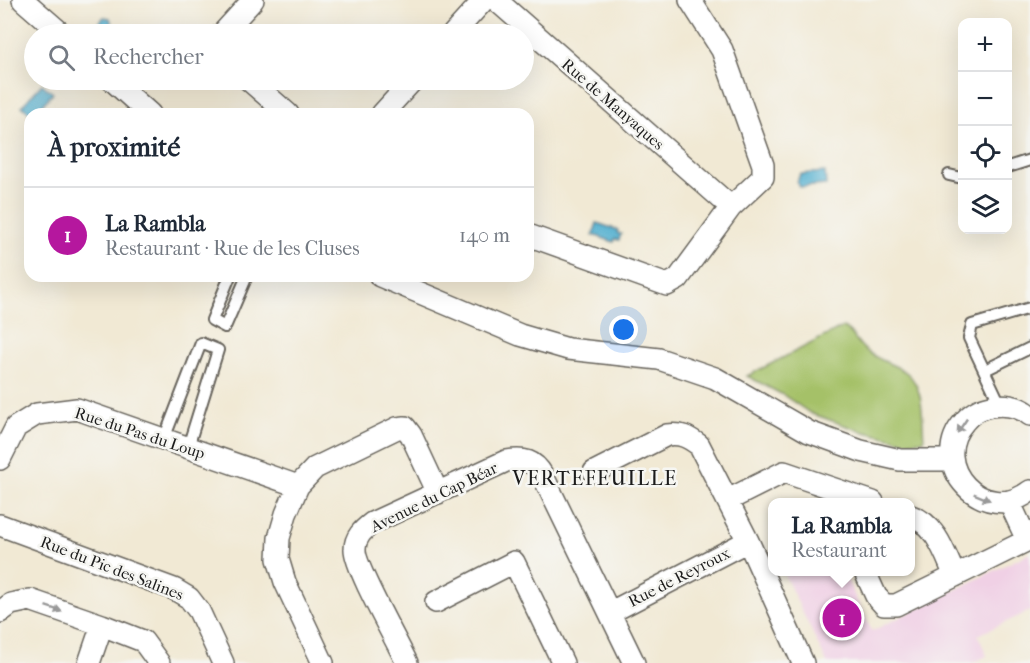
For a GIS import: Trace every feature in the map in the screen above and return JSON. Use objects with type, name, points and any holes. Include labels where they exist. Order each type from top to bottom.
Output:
[{"type":"street","points":[[23,0],[51,24]]},
{"type":"street","points":[[231,24],[253,0]]},
{"type":"street","points":[[462,24],[484,0]]},
{"type":"street","name":"Rue de Manyaques","points":[[496,0],[523,24]]},
{"type":"street","points":[[534,237],[667,285],[678,279],[731,207],[763,177],[764,165],[722,50],[690,0]]},
{"type":"street","name":"Rue de Manyaques","points":[[534,33],[731,207]]},
{"type":"street","points":[[123,90],[143,108]]},
{"type":"street","points":[[260,90],[281,108]]},
{"type":"street","points":[[387,108],[404,90]]},
{"type":"street","points":[[394,282],[520,335],[568,350],[659,360],[715,378],[809,432],[861,451],[900,460],[952,460]]},
{"type":"street","points":[[867,576],[876,596],[884,605],[896,605],[1029,539],[1024,495],[995,502],[982,498],[970,491],[955,472],[952,460],[953,443],[959,428],[969,415],[984,407],[1000,404],[1029,410]]},
{"type":"street","name":"Rue du Pas du Loup","points":[[1,454],[16,427],[37,414],[77,409],[298,486]]},
{"type":"street","points":[[323,663],[285,582],[278,559],[279,538],[298,486],[315,468],[397,428],[405,427],[438,493]]},
{"type":"street","points":[[594,472],[667,435],[687,436],[699,445],[748,541],[803,663]]},
{"type":"street","name":"Avenue du Cap Béar","points":[[404,662],[360,567],[354,550],[358,536],[372,523],[506,461],[519,459],[530,461],[538,467],[543,476],[611,612],[627,661]]},
{"type":"street","points":[[728,500],[784,472],[861,498]]},
{"type":"street","points":[[915,518],[930,527],[956,576]]},
{"type":"street","name":"Rue du Pic des Salines","points":[[0,525],[174,589],[189,598],[198,611],[223,663]]},
{"type":"street","name":"Rue de Reyroux","points":[[611,612],[748,541]]},
{"type":"street","points":[[436,602],[514,562],[562,663]]},
{"type":"street","points":[[0,612],[11,604],[30,600],[143,641],[159,663]]},
{"type":"street","points":[[89,663],[102,625]]},
{"type":"lane","points":[[1012,167],[1030,160]]},
{"type":"lane","points":[[950,175],[958,177]]},
{"type":"lane","points":[[228,282],[212,320],[225,327],[244,282]]},
{"type":"lane","points":[[1000,404],[969,338],[972,325],[1030,308]]},
{"type":"lane","points":[[164,439],[201,343],[218,351],[188,447]]},
{"type":"lane","points":[[985,370],[1030,348]]},
{"type":"shaded area","points":[[1030,553],[1030,611],[978,635],[987,656],[972,663],[827,663],[785,576],[845,576],[872,631]]},
{"type":"green space","points":[[843,327],[867,351],[907,373],[913,379],[920,396],[924,440],[906,442],[861,431],[810,413],[783,395],[747,376]]},
{"type":"water","points":[[104,17],[110,18],[112,24],[97,24]]},
{"type":"water","points":[[37,90],[49,90],[53,93],[39,108],[22,106]]},
{"type":"water","points":[[825,172],[826,185],[800,187],[797,182],[800,174]]},
{"type":"water","points":[[597,223],[618,230],[617,233],[621,234],[619,240],[615,239],[614,242],[593,235]]},
{"type":"place","name":"La Rambla","points":[[842,618]]},
{"type":"district","name":"VERTEFEUILLE","points":[[595,478]]}]
